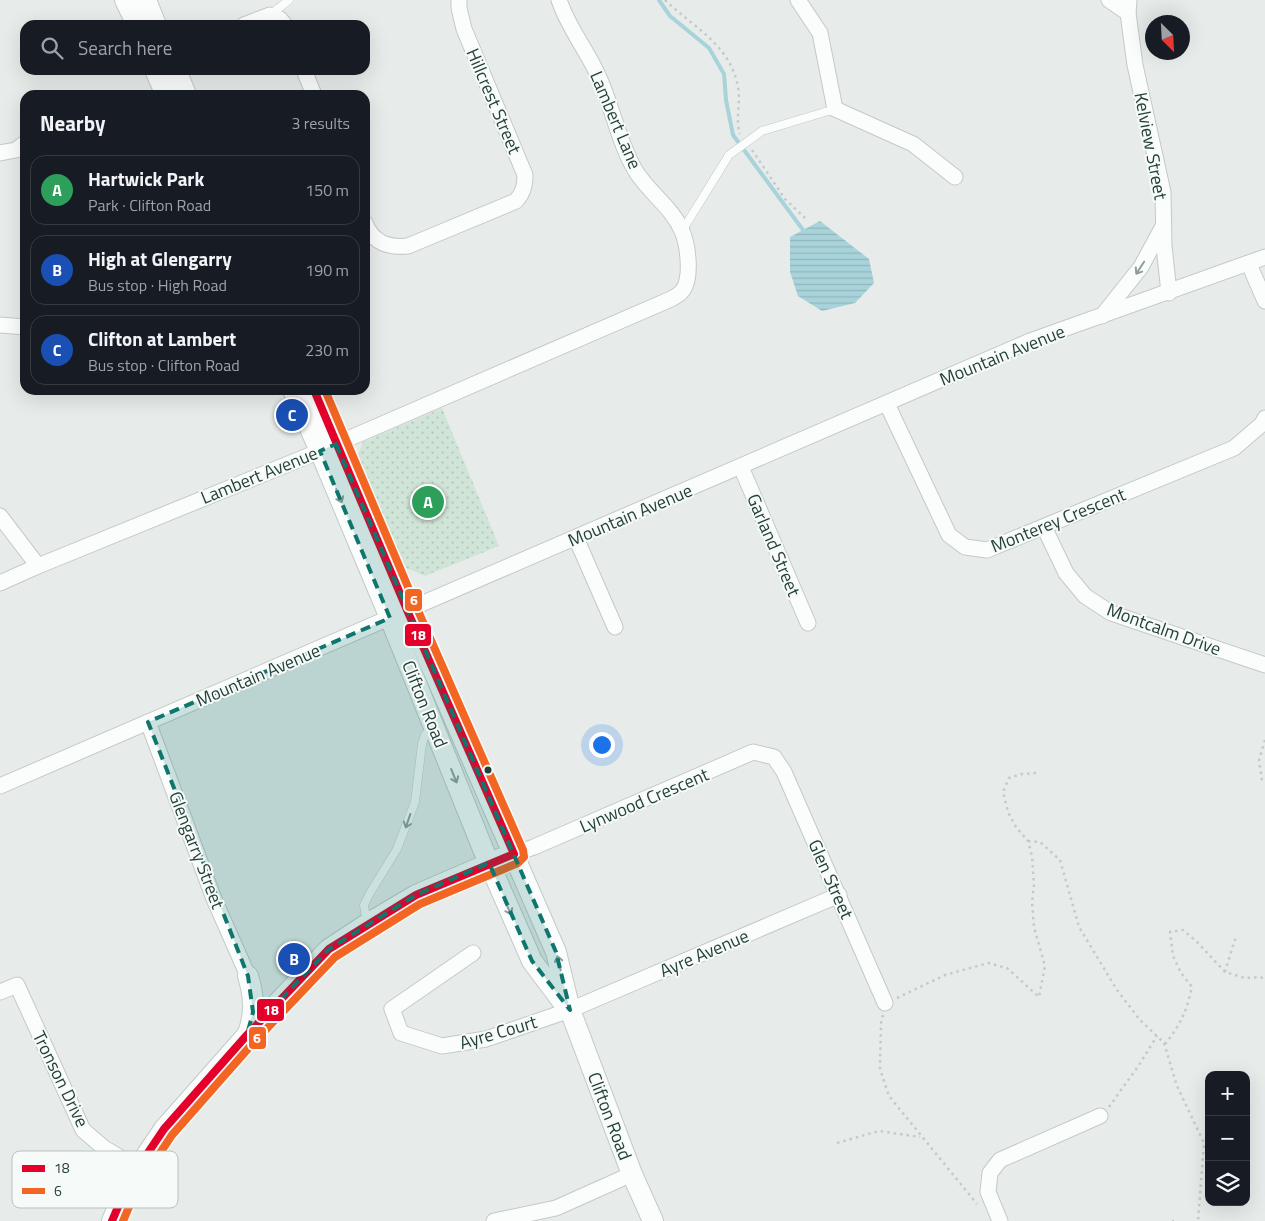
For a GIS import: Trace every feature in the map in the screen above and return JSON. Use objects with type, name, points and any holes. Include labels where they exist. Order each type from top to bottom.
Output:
[{"type":"main road","points":[[125,0],[135,20]]},
{"type":"main road","points":[[146,0],[154,20]]},
{"type":"main road","points":[[158,75],[164,90]]},
{"type":"main road","points":[[178,75],[184,90]]},
{"type":"main road","name":"Clifton Road","points":[[295,395],[328,447]]},
{"type":"main road","name":"Clifton Road","points":[[315,395],[328,447],[399,614],[514,854],[556,952],[570,1010],[632,1174],[653,1221]]},
{"type":"main road","name":"Clifton Road","points":[[399,614],[433,724],[489,863],[532,962],[570,1010]]},
{"type":"main road","points":[[150,1151],[164,1130],[247,1035],[329,949],[416,895],[514,854]]},
{"type":"main road","points":[[247,1035],[253,1022],[248,976]]},
{"type":"main road","points":[[112,1221],[118,1208]]},
{"type":"street","name":"Hillcrest Street","points":[[370,232],[384,245],[408,246],[516,201],[522,194],[525,185],[525,175],[464,29],[459,8],[460,0]]},
{"type":"street","name":"Lambert Lane","points":[[559,0],[570,27],[596,71],[635,170],[648,188],[671,213],[682,231],[688,255],[688,273],[682,292]]},
{"type":"street","points":[[798,0],[820,33],[835,109],[913,144],[955,177]]},
{"type":"street","points":[[1110,0],[1128,7]]},
{"type":"street","name":"Kelview Street","points":[[1128,7],[1135,65],[1163,192],[1164,246],[1168,293]]},
{"type":"street","points":[[257,20],[270,15],[281,20]]},
{"type":"street","points":[[306,75],[312,90]]},
{"type":"street","points":[[0,153],[16,150],[20,147]]},
{"type":"street","points":[[1101,317],[1141,267],[1164,226]]},
{"type":"street","name":"Mountain Avenue","points":[[0,786],[1030,342],[1265,257]]},
{"type":"street","points":[[1249,264],[1265,301]]},
{"type":"street","name":"Lambert Avenue","points":[[0,583],[328,447],[671,299],[682,292]]},
{"type":"street","points":[[0,325],[20,327]]},
{"type":"street","name":"Monterey Crescent","points":[[886,404],[949,535],[965,547],[987,550],[1234,448],[1262,424],[1265,418]]},
{"type":"street","name":"Garland Street","points":[[741,467],[808,623]]},
{"type":"street","points":[[0,516],[38,566]]},
{"type":"street","name":"Montcalm Drive","points":[[1044,527],[1066,573],[1085,596],[1111,613],[1265,665]]},
{"type":"street","points":[[576,538],[615,627]]},
{"type":"street","name":"Glengarry Street","points":[[148,722],[214,899],[248,976]]},
{"type":"street","name":"Lynwood Crescent","points":[[514,854],[753,752],[774,756]]},
{"type":"street","name":"Glen Street","points":[[774,756],[784,772],[885,1003]]},
{"type":"street","name":"Ayre Avenue","points":[[570,1010],[839,895]]},
{"type":"street","name":"Ayre Court","points":[[473,953],[392,1009],[401,1033],[442,1046],[486,1039],[570,1010]]},
{"type":"street","name":"Tronson Drive","points":[[0,992],[17,986],[83,1130],[109,1151]]},
{"type":"street","points":[[1000,1221],[988,1192],[990,1172],[1000,1160],[1100,1116]]},
{"type":"street","points":[[494,1221],[556,1208],[632,1174]]},
{"type":"lane","points":[[270,15],[288,0]]},
{"type":"lane","points":[[682,231],[729,155],[762,131],[835,109]]},
{"type":"lane","points":[[367,924],[364,905],[397,849],[406,827],[415,802],[422,744],[425,735],[433,724]]},
{"type":"path","points":[[665,0],[704,31],[724,52],[734,70],[739,89],[738,125],[740,133],[745,140]]},
{"type":"path","points":[[750,147],[784,199],[805,218]]},
{"type":"path","points":[[1265,740],[1259,760],[1262,781],[1265,782]]},
{"type":"path","points":[[980,1208],[888,1096],[880,1069],[881,1023],[885,1003],[945,974],[988,963],[1007,968],[1039,998],[1045,966],[1034,928],[1032,861],[1028,841],[1016,827],[1008,812],[1003,792],[1010,778],[1022,774],[1036,773]]},
{"type":"path","points":[[1028,841],[1040,842],[1060,860],[1079,926],[1117,990],[1140,1020],[1164,1043],[1176,1086],[1204,1142],[1198,1221]]},
{"type":"path","points":[[1164,1043],[1181,1024],[1192,987],[1181,973],[1173,956],[1170,932],[1182,930],[1198,943],[1224,972],[1245,978],[1260,977],[1265,979]]},
{"type":"path","points":[[1224,972],[1236,936]]},
{"type":"path","points":[[1100,1116],[1114,1101],[1157,1036]]},
{"type":"path","points":[[837,1143],[879,1131],[920,1137]]},
{"type":"highlighted area","points":[[336,444],[556,952],[570,1010],[532,961],[489,863],[416,895],[329,949],[247,1035],[253,1012],[248,976],[148,722],[390,618],[320,451]]},
{"type":"green space","points":[[442,408],[499,546],[425,576],[406,568],[357,457],[363,442]]},
{"type":"water","points":[[820,221],[869,259],[874,283],[855,303],[822,311],[798,296],[790,272],[790,237]]},
{"type":"waterway","points":[[659,0],[670,16],[709,48],[724,74],[726,100],[733,135],[803,230]]},
{"type":"transit line","name":"18","points":[[149,1151],[164,1129],[247,1035],[329,949],[416,895],[514,854],[407,610],[316,395]]},
{"type":"transit line","name":"6","points":[[161,1151],[172,1135],[254,1042],[335,957],[420,904],[518,863],[524,857],[523,850],[416,606],[327,395]]},
{"type":"transit line","name":"18","points":[[112,1221],[118,1208]]},
{"type":"transit line","name":"6","points":[[123,1221],[129,1208]]},
{"type":"place","name":"Clifton at Lambert","points":[[292,415]]},
{"type":"place","name":"Hartwick Park","points":[[428,502]]},
{"type":"place","name":"High at Glengarry","points":[[294,959]]}]
